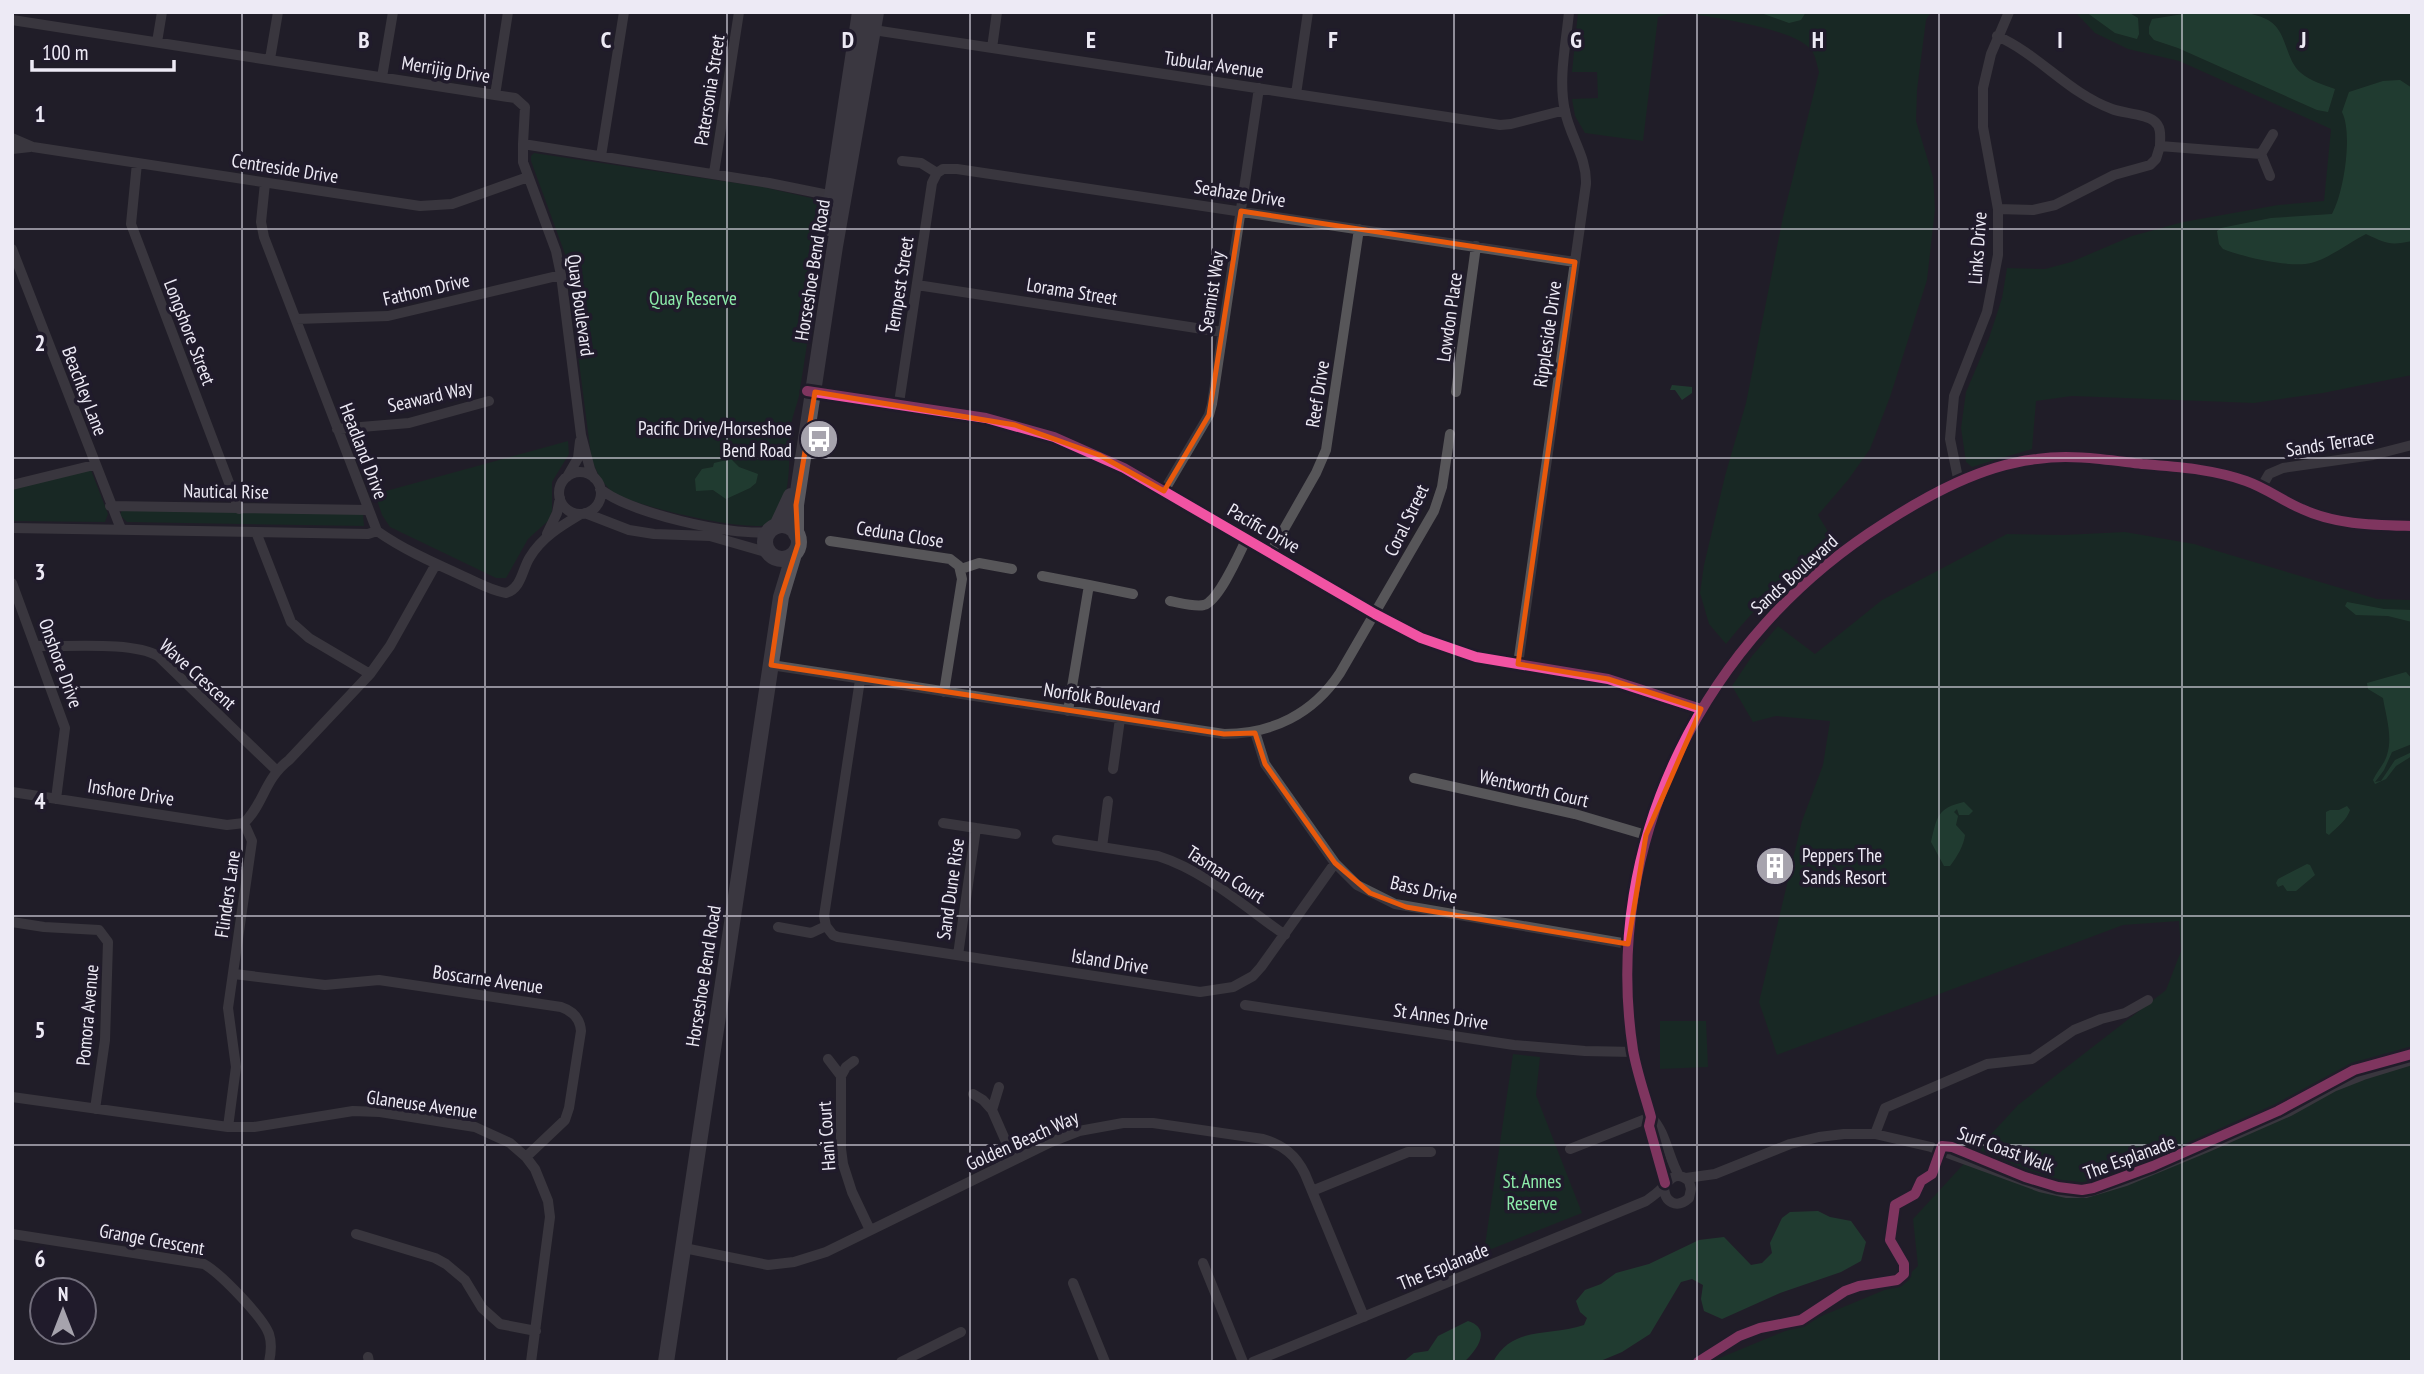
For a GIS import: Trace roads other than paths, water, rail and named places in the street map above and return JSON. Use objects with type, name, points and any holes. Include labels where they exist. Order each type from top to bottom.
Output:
[{"type":"street","points":[[44,25],[46,12]]},
{"type":"street","points":[[157,42],[162,12]]},
{"type":"street","points":[[270,59],[278,12]]},
{"type":"street","points":[[383,77],[393,12]]},
{"type":"street","points":[[495,94],[508,12]]},
{"type":"street","points":[[601,156],[624,12]]},
{"type":"street","name":"Patersonia Street","points":[[714,173],[739,12]]},
{"type":"street","name":"Horseshoe Bend Road","points":[[796,534],[796,505],[826,263],[864,23],[876,12]]},
{"type":"street","points":[[992,48],[997,12]]},
{"type":"street","points":[[1296,94],[1308,12]]},
{"type":"street","name":"Rippleside Drive","points":[[1518,664],[1586,184],[1586,167],[1564,110],[1563,79],[1569,12]]},
{"type":"street","name":"Links Drive","points":[[1959,483],[1951,450],[1951,416],[1957,385],[1981,329],[1992,294],[1998,255],[1998,209],[1983,127],[1984,77],[1997,36],[2009,12]]},
{"type":"street","name":"Merrijig Drive","points":[[13,23],[44,25],[515,98],[525,107],[523,144]]},
{"type":"street","name":"Tubular Avenue","points":[[864,23],[992,48],[1500,125],[1564,110]]},
{"type":"street","points":[[1997,36],[2022,48],[2090,99],[2114,110],[2154,121],[2159,128],[2160,146],[2156,159],[2150,165],[2114,174],[2066,201],[2044,208],[1998,209]]},
{"type":"street","name":"Seamist Way","points":[[1164,491],[1209,415],[1259,88]]},
{"type":"street","points":[[2261,154],[2273,134]]},
{"type":"street","name":"Centreside Drive","points":[[12,138],[33,147]]},
{"type":"street","points":[[523,144],[714,173],[838,197]]},
{"type":"street","name":"Quay Boulevard","points":[[523,144],[522,157],[528,177],[556,251],[581,435],[590,469],[600,489]]},
{"type":"street","points":[[2160,146],[2261,154]]},
{"type":"street","name":"Centreside Drive","points":[[12,149],[33,147],[434,207],[452,204],[528,177]]},
{"type":"street","points":[[2261,154],[2270,176]]},
{"type":"street","name":"Seahaze Drive","points":[[902,161],[921,163],[937,173],[943,169],[957,169],[1575,262]]},
{"type":"street","name":"Longshore Street","points":[[137,163],[131,224],[239,509]]},
{"type":"street","name":"Tempest Street","points":[[899,403],[932,183],[937,173]]},
{"type":"street","name":"Headland Drive","points":[[265,183],[261,229],[377,531]]},
{"type":"street","name":"Reef Drive","points":[[1270,552],[1316,473],[1326,450],[1359,229]]},
{"type":"street","name":"Lowdon Place","points":[[1456,392],[1476,246]]},
{"type":"street","name":"Beachley Lane","points":[[12,249],[110,506]]},
{"type":"street","name":"Fathom Drive","points":[[296,318],[388,316],[561,275]]},
{"type":"street","name":"Lorama Street","points":[[917,285],[1222,332]]},
{"type":"street","name":"Horseshoe Bend Road","points":[[773,529],[786,510],[794,485],[811,391]]},
{"type":"street","name":"Pacific Drive","points":[[811,391],[986,418],[1054,436],[1099,455],[1376,614],[1446,648],[1476,657],[1608,679],[1700,709]]},
{"type":"street","name":"Seaward Way","points":[[337,429],[409,423],[489,401]]},
{"type":"street","name":"Quay Boulevard","points":[[560,498],[561,486],[578,458],[581,435]]},
{"type":"street","name":"Coral Street","points":[[1376,614],[1440,499],[1450,435]]},
{"type":"street","name":"Sands Terrace","points":[[2261,488],[2269,474],[2275,470],[2373,455],[2412,445]]},
{"type":"street","name":"Sands Boulevard","points":[[1682,1177],[1671,1163],[1658,1124],[1651,1117],[1634,1052],[1629,1007],[1628,944],[1632,906],[1646,835],[1668,774],[1700,709],[1754,635],[1824,567],[1895,517],[1959,483],[2007,464],[2061,457],[2193,469],[2232,477],[2261,488],[2302,510],[2333,520],[2371,525],[2412,526]]},
{"type":"street","points":[[12,485],[94,465]]},
{"type":"street","points":[[567,477],[584,473],[594,478]]},
{"type":"street","points":[[544,539],[583,513],[596,507],[600,489],[624,503],[685,522],[735,532],[786,526],[796,534],[798,544],[794,554],[785,559],[710,536],[654,534],[629,530],[583,513],[570,511],[560,498]]},
{"type":"street","points":[[12,528],[368,534],[377,531],[398,546],[506,593],[517,587],[527,562],[555,520],[560,498]]},
{"type":"street","points":[[110,506],[121,529]]},
{"type":"street","name":"Nautical Rise","points":[[110,506],[367,510]]},
{"type":"street","points":[[770,554],[765,543],[773,529]]},
{"type":"street","points":[[256,532],[291,622],[309,638],[370,674]]},
{"type":"street","points":[[1170,601],[1203,606],[1210,602],[1219,591],[1247,538]]},
{"type":"street","name":"Ceduna Close","points":[[830,541],[950,559],[961,569],[962,579],[944,692]]},
{"type":"street","name":"Horseshoe Bend Road","points":[[770,554],[778,576],[781,597]]},
{"type":"street","name":"Horseshoe Bend Road","points":[[666,1362],[781,597],[794,554]]},
{"type":"street","name":"Flinders Lane","points":[[228,1127],[236,1067],[228,1019],[252,841],[244,823],[251,817],[276,770],[289,760],[370,674],[390,646],[436,564]]},
{"type":"street","name":"Ceduna Close","points":[[961,569],[979,564],[1012,569]]},
{"type":"street","points":[[1042,576],[1133,594]]},
{"type":"street","name":"Onshore Drive","points":[[12,583],[65,728],[56,799]]},
{"type":"street","points":[[1068,711],[1089,585]]},
{"type":"street","name":"Norfolk Boulevard","points":[[771,666],[1224,734],[1255,732],[1288,721],[1323,697],[1376,614]]},
{"type":"street","name":"Wave Crescent","points":[[37,646],[132,648],[149,651],[158,656],[276,770]]},
{"type":"street","points":[[778,927],[811,933],[826,926],[824,916],[860,680]]},
{"type":"street","points":[[1112,769],[1120,719]]},
{"type":"street","name":"Bass Drive","points":[[1255,732],[1265,764],[1335,863],[1357,885],[1395,904],[1628,944]]},
{"type":"street","name":"Wentworth Court","points":[[1414,778],[1575,814],[1646,835]]},
{"type":"street","name":"Inshore Drive","points":[[12,792],[228,825],[244,823]]},
{"type":"street","points":[[1102,847],[1108,801]]},
{"type":"street","name":"Sand Dune Rise","points":[[943,823],[1016,834]]},
{"type":"street","name":"Sand Dune Rise","points":[[958,955],[976,828]]},
{"type":"street","name":"Tasman Court","points":[[1057,840],[1158,856],[1182,865],[1284,935]]},
{"type":"street","name":"Island Drive","points":[[826,926],[838,937],[1210,992],[1233,987],[1253,976],[1335,863]]},
{"type":"street","name":"Pomora Avenue","points":[[12,922],[99,930],[108,942],[105,1040],[95,1109]]},
{"type":"street","name":"Boscarne Avenue","points":[[234,974],[325,985],[379,980],[571,1010],[581,1024],[582,1031],[569,1108],[559,1128],[526,1157]]},
{"type":"street","points":[[1875,1134],[1885,1108],[1987,1064],[2032,1059],[2074,1030],[2125,1013],[2148,1000]]},
{"type":"street","name":"St Annes Drive","points":[[1245,1005],[1517,1045],[1634,1052]]},
{"type":"street","name":"Hani Court","points":[[828,1059],[841,1076]]},
{"type":"street","name":"The Esplanade","points":[[1646,1202],[1682,1203],[1715,1174],[1790,1144],[1844,1133],[1875,1134],[1931,1147],[2040,1187],[2067,1193],[2086,1193],[2126,1181],[2208,1147],[2290,1111],[2363,1074],[2412,1060]]},
{"type":"street","name":"Hani Court","points":[[854,1061],[846,1067],[841,1076],[841,1149],[852,1192],[870,1230]]},
{"type":"street","points":[[992,1110],[999,1087]]},
{"type":"street","points":[[973,1094],[992,1110],[1014,1160]]},
{"type":"street","name":"Glaneuse Avenue","points":[[12,1097],[228,1127],[254,1127],[353,1111],[380,1112],[475,1127],[510,1143],[526,1157],[543,1185],[550,1217],[531,1362]]},
{"type":"street","points":[[1570,1149],[1651,1117]]},
{"type":"street","name":"Sands Boulevard","points":[[1651,1117],[1648,1126],[1663,1170],[1664,1185]]},
{"type":"street","name":"Golden Beach Way","points":[[684,1248],[768,1265],[807,1259],[1079,1131],[1123,1123],[1153,1123],[1251,1137],[1274,1143],[1291,1153],[1312,1191],[1364,1317]]},
{"type":"street","points":[[1312,1191],[1408,1152],[1432,1152]]},
{"type":"street","name":"The Esplanade","points":[[1253,1362],[1646,1202],[1671,1177],[1715,1174]]},
{"type":"street","points":[[1682,1177],[1690,1185],[1691,1193]]},
{"type":"street","points":[[1664,1185],[1669,1202]]},
{"type":"street","name":"Grange Crescent","points":[[12,1234],[204,1264],[220,1275],[265,1326],[271,1347],[269,1362]]},
{"type":"street","points":[[356,1234],[446,1264],[465,1280],[490,1316],[500,1324],[536,1331]]},
{"type":"street","points":[[1203,1263],[1243,1362]]},
{"type":"street","points":[[1073,1283],[1105,1362]]},
{"type":"street","points":[[901,1362],[961,1332]]},
{"type":"place","name":"Pacific Drive/Horseshoe Bend Road","points":[[819,439]]},
{"type":"place","name":"Peppers The Sands Resort","points":[[1775,866]]},
{"type":"park label","name":"Quay Reserve","points":[[693,298]]},
{"type":"park label","name":"St. Annes Reserve","points":[[1532,1192]]}]
